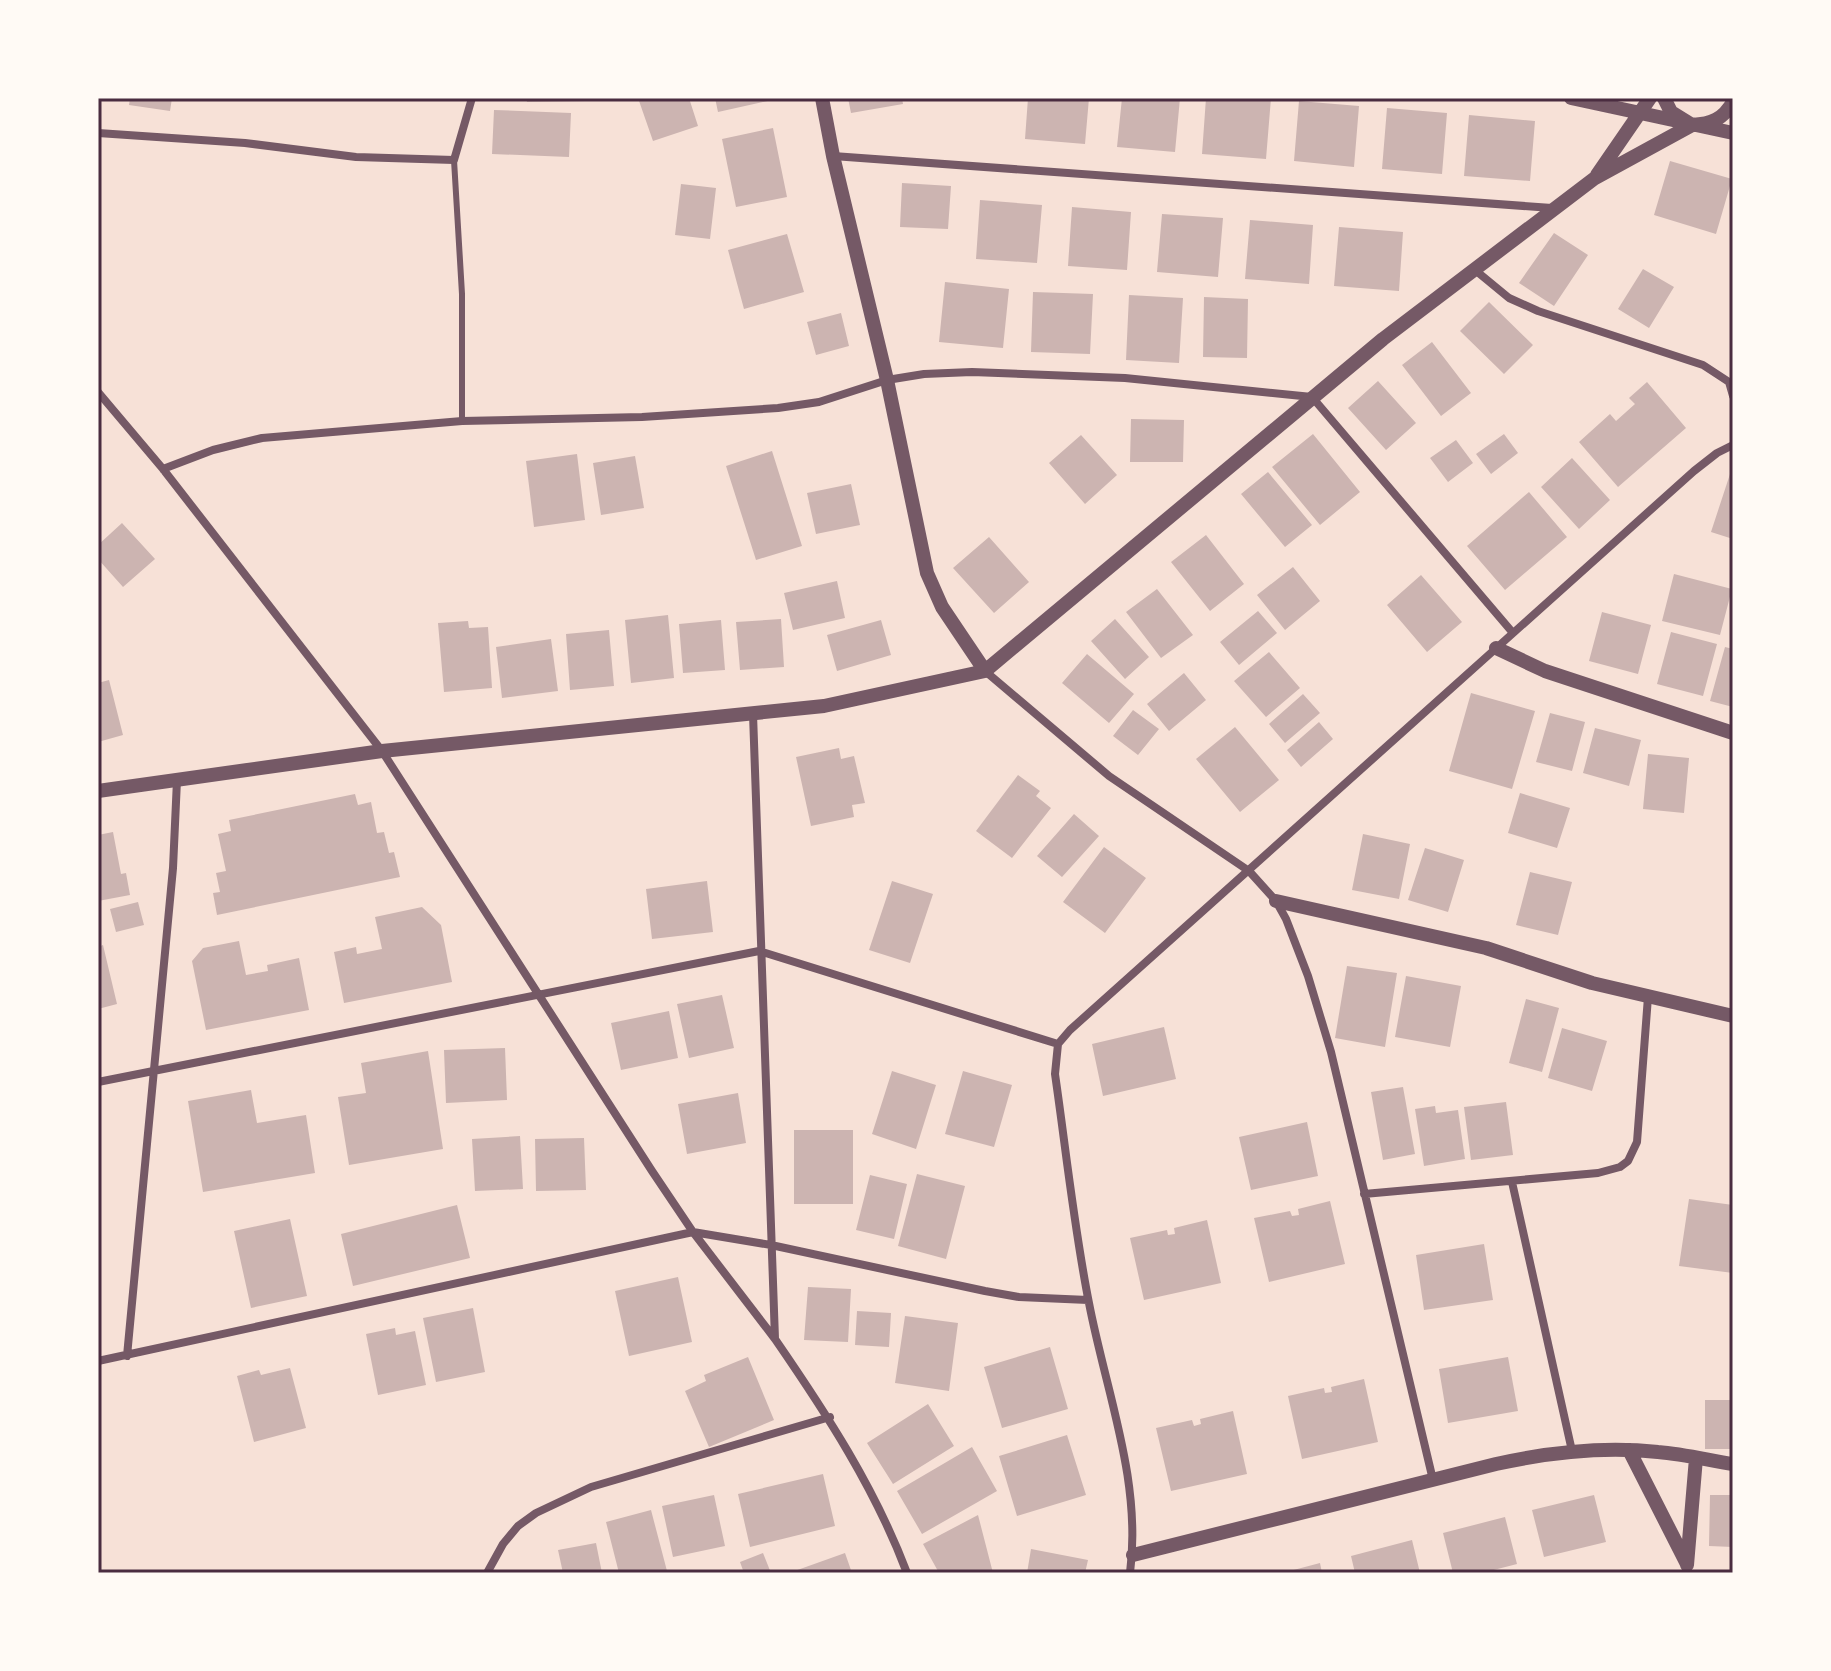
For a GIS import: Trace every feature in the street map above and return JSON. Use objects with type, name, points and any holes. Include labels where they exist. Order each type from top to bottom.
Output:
[{"type":"street","points":[[98,133],[232,142],[356,157],[454,160],[472,98]]},
{"type":"street","points":[[822,98],[887,380],[927,573],[942,607],[985,671],[1109,776],[1249,871],[1276,901],[1286,919],[1321,1014],[1433,1480]]},
{"type":"street","points":[[1571,98],[1733,133]]},
{"type":"street","points":[[1595,178],[1650,98]]},
{"type":"street","points":[[1664,98],[1671,112],[1692,125]]},
{"type":"street","points":[[98,791],[382,751],[824,706],[985,671],[1383,339],[1595,178],[1692,125],[1716,121],[1726,114],[1733,102]]},
{"type":"street","points":[[833,156],[1557,209]]},
{"type":"street","points":[[1475,270],[1509,298],[1538,311],[1703,365],[1729,382],[1733,396]]},
{"type":"street","points":[[163,469],[213,450],[262,438],[462,421],[642,417],[778,408],[819,402],[887,380],[924,374],[972,372],[1125,378],[1312,397],[1513,633]]},
{"type":"street","points":[[98,392],[163,469],[382,751],[693,1232],[830,1417],[870,1491],[907,1573]]},
{"type":"street","points":[[1128,1573],[1133,1555],[1128,1473],[1088,1300],[1055,1074],[1058,1044],[1694,471],[1733,445]]},
{"type":"street","points":[[1496,648],[1545,671],[1733,733]]},
{"type":"street","points":[[753,714],[775,1339]]},
{"type":"street","points":[[127,1356],[173,868],[177,780]]},
{"type":"street","points":[[1276,901],[1486,948],[1592,983],[1733,1016]]},
{"type":"street","points":[[98,1082],[759,951],[1058,1044]]},
{"type":"street","points":[[1364,1194],[1598,1173],[1620,1167],[1628,1161],[1637,1142],[1648,997]]},
{"type":"street","points":[[1512,1182],[1572,1451]]},
{"type":"street","points":[[98,1361],[693,1232],[771,1245],[1019,1297],[1088,1300]]},
{"type":"street","points":[[487,1573],[503,1544],[518,1526],[536,1513],[591,1487],[830,1417]]},
{"type":"street","points":[[1133,1555],[1433,1480],[1526,1458],[1572,1451],[1629,1450],[1733,1464]]},
{"type":"street","points":[[1629,1450],[1688,1569]]},
{"type":"street","points":[[1688,1569],[1696,1458]]},
{"type":"lane","points":[[454,160],[462,294],[462,421]]},
{"type":"building","points":[[130,98],[172,98],[170,111],[129,105]]},
{"type":"building","points":[[526,98],[586,98],[586,101],[527,102]]},
{"type":"building","points":[[638,98],[689,98],[698,126],[653,141]]},
{"type":"building","points":[[715,98],[777,98],[777,99],[718,112]]},
{"type":"building","points":[[848,98],[902,98],[903,104],[851,113]]},
{"type":"building","points":[[1028,98],[1089,98],[1085,144],[1025,139]]},
{"type":"building","points":[[1122,98],[1180,98],[1175,152],[1117,147]]},
{"type":"building","points":[[1206,98],[1271,98],[1266,159],[1202,154]]},
{"type":"building","points":[[1299,101],[1359,106],[1354,167],[1294,161]]},
{"type":"building","points":[[1387,108],[1447,113],[1442,174],[1382,169]]},
{"type":"building","points":[[494,110],[571,113],[569,157],[492,154]]},
{"type":"building","points":[[1469,115],[1535,121],[1530,181],[1464,176]]},
{"type":"building","points":[[773,128],[787,197],[736,207],[722,139]]},
{"type":"building","points":[[1670,161],[1732,179],[1716,234],[1654,215]]},
{"type":"building","points":[[902,183],[951,186],[948,229],[900,227]]},
{"type":"building","points":[[681,184],[716,188],[710,239],[675,235]]},
{"type":"building","points":[[980,200],[1042,205],[1037,263],[976,259]]},
{"type":"building","points":[[1072,207],[1131,212],[1127,270],[1068,266]]},
{"type":"building","points":[[1162,214],[1223,218],[1218,277],[1157,272]]},
{"type":"building","points":[[1250,220],[1313,225],[1309,284],[1245,279]]},
{"type":"building","points":[[1339,227],[1403,232],[1399,291],[1334,286]]},
{"type":"building","points":[[1554,233],[1588,255],[1554,306],[1519,283]]},
{"type":"building","points":[[787,234],[804,292],[744,309],[728,250]]},
{"type":"building","points":[[1643,269],[1674,287],[1649,328],[1618,309]]},
{"type":"building","points":[[945,282],[1009,289],[1003,348],[939,342]]},
{"type":"building","points":[[1033,292],[1093,294],[1090,354],[1031,352]]},
{"type":"building","points":[[1129,295],[1183,298],[1179,363],[1126,360]]},
{"type":"building","points":[[1204,297],[1248,299],[1247,358],[1203,357]]},
{"type":"building","points":[[1489,302],[1533,345],[1504,374],[1460,331]]},
{"type":"building","points":[[841,313],[849,346],[816,355],[807,322]]},
{"type":"building","points":[[1432,342],[1471,393],[1441,416],[1402,365]]},
{"type":"building","points":[[1378,381],[1416,423],[1386,450],[1348,408]]},
{"type":"building","points":[[1647,382],[1686,428],[1618,487],[1579,442],[1610,414],[1616,421],[1635,404],[1629,398]]},
{"type":"building","points":[[1131,419],[1184,420],[1183,462],[1130,462]]},
{"type":"building","points":[[1313,434],[1360,492],[1320,525],[1272,467]]},
{"type":"building","points":[[1504,434],[1518,453],[1491,474],[1476,454]]},
{"type":"building","points":[[1081,435],[1117,475],[1085,504],[1049,463]]},
{"type":"building","points":[[1456,440],[1473,463],[1448,482],[1430,458]]},
{"type":"building","points":[[772,451],[802,546],[756,560],[726,466]]},
{"type":"building","points":[[577,454],[585,520],[534,527],[526,461]]},
{"type":"building","points":[[635,456],[644,508],[601,515],[593,463]]},
{"type":"building","points":[[1572,458],[1610,500],[1579,529],[1541,487]]},
{"type":"building","points":[[1733,471],[1733,539],[1711,532]]},
{"type":"building","points":[[1268,472],[1312,525],[1285,547],[1241,494]]},
{"type":"building","points":[[851,484],[860,525],[816,534],[807,493]]},
{"type":"building","points":[[1529,492],[1567,537],[1505,590],[1467,546]]},
{"type":"building","points":[[122,523],[155,559],[123,587],[98,559],[98,545]]},
{"type":"building","points":[[1206,535],[1244,584],[1210,611],[1171,562]]},
{"type":"building","points":[[989,537],[1029,582],[994,613],[953,568]]},
{"type":"building","points":[[1293,567],[1320,601],[1285,630],[1257,595]]},
{"type":"building","points":[[1674,574],[1732,589],[1720,635],[1662,621]]},
{"type":"building","points":[[1421,575],[1462,622],[1427,652],[1387,605]]},
{"type":"building","points":[[837,581],[845,618],[793,630],[784,593]]},
{"type":"building","points":[[1157,589],[1193,635],[1161,658],[1126,612]]},
{"type":"building","points":[[1258,611],[1277,633],[1239,665],[1220,642]]},
{"type":"building","points":[[1602,612],[1651,625],[1638,674],[1589,661]]},
{"type":"building","points":[[668,615],[674,678],[631,683],[625,620]]},
{"type":"building","points":[[781,619],[784,667],[740,670],[736,622]]},
{"type":"building","points":[[1115,619],[1149,657],[1125,679],[1091,641]]},
{"type":"building","points":[[721,620],[725,670],[683,673],[679,624]]},
{"type":"building","points":[[881,620],[891,655],[837,671],[827,635]]},
{"type":"building","points":[[468,621],[469,628],[488,627],[492,688],[444,692],[438,623]]},
{"type":"building","points":[[609,630],[614,686],[570,690],[566,634]]},
{"type":"building","points":[[1671,632],[1717,644],[1703,696],[1657,684]]},
{"type":"building","points":[[551,639],[558,691],[502,698],[496,647]]},
{"type":"building","points":[[1725,647],[1733,649],[1733,707],[1710,701]]},
{"type":"building","points":[[1269,652],[1300,688],[1266,717],[1234,681]]},
{"type":"building","points":[[1087,654],[1134,694],[1109,723],[1062,683]]},
{"type":"building","points":[[1184,673],[1206,700],[1169,731],[1147,704]]},
{"type":"building","points":[[109,680],[123,735],[98,742],[98,683]]},
{"type":"building","points":[[1471,693],[1535,711],[1512,789],[1449,771]]},
{"type":"building","points":[[1303,694],[1320,713],[1285,743],[1269,724]]},
{"type":"building","points":[[1133,710],[1159,729],[1138,755],[1113,736]]},
{"type":"building","points":[[1550,713],[1585,722],[1572,771],[1536,762]]},
{"type":"building","points":[[1319,722],[1333,739],[1301,767],[1287,750]]},
{"type":"building","points":[[1235,727],[1279,780],[1240,812],[1196,759]]},
{"type":"building","points":[[1595,728],[1641,740],[1629,786],[1583,773]]},
{"type":"building","points":[[839,748],[841,759],[854,756],[865,803],[852,805],[854,817],[811,826],[796,757]]},
{"type":"building","points":[[1648,754],[1689,758],[1684,813],[1643,809]]},
{"type":"building","points":[[1018,775],[1040,791],[1036,796],[1051,808],[1012,858],[976,831]]},
{"type":"building","points":[[1520,793],[1570,808],[1557,848],[1508,833]]},
{"type":"building","points":[[355,794],[358,805],[371,802],[377,833],[384,832],[389,853],[394,852],[400,877],[217,915],[213,893],[220,892],[216,873],[226,871],[218,834],[231,831],[229,820]]},
{"type":"building","points":[[1074,814],[1099,836],[1062,877],[1037,856]]},
{"type":"building","points":[[113,832],[121,874],[126,873],[130,895],[98,901],[98,835]]},
{"type":"building","points":[[1363,834],[1410,844],[1399,899],[1352,890]]},
{"type":"building","points":[[1104,847],[1146,878],[1105,933],[1063,902]]},
{"type":"building","points":[[1425,848],[1464,860],[1448,912],[1408,900]]},
{"type":"building","points":[[1530,872],[1572,882],[1558,935],[1516,925]]},
{"type":"building","points":[[707,881],[713,932],[652,939],[646,889]]},
{"type":"building","points":[[892,881],[933,894],[910,963],[869,950]]},
{"type":"building","points":[[138,902],[144,925],[116,932],[110,909]]},
{"type":"building","points":[[422,907],[441,925],[452,982],[344,1003],[334,952],[356,947],[357,954],[382,949],[375,917]]},
{"type":"building","points":[[239,941],[246,975],[268,971],[267,965],[299,958],[309,1010],[206,1030],[192,961],[203,948]]},
{"type":"building","points":[[103,945],[117,1004],[98,1009],[98,947]]},
{"type":"building","points":[[1347,966],[1397,973],[1385,1047],[1335,1038]]},
{"type":"building","points":[[1406,976],[1461,986],[1450,1047],[1395,1037]]},
{"type":"building","points":[[722,995],[734,1048],[689,1058],[677,1004]]},
{"type":"building","points":[[1526,999],[1559,1008],[1542,1072],[1509,1063]]},
{"type":"building","points":[[669,1011],[678,1058],[621,1070],[611,1023]]},
{"type":"building","points":[[1164,1027],[1176,1079],[1103,1096],[1092,1044]]},
{"type":"building","points":[[1562,1028],[1607,1041],[1592,1091],[1548,1078]]},
{"type":"building","points":[[505,1048],[507,1100],[446,1103],[444,1050]]},
{"type":"building","points":[[428,1051],[443,1149],[349,1165],[338,1097],[366,1093],[361,1063]]},
{"type":"building","points":[[892,1071],[936,1085],[916,1149],[872,1134]]},
{"type":"building","points":[[963,1071],[1012,1085],[994,1147],[945,1134]]},
{"type":"building","points":[[1403,1087],[1415,1154],[1383,1160],[1371,1092]]},
{"type":"building","points":[[251,1090],[257,1123],[306,1115],[315,1173],[203,1192],[188,1101]]},
{"type":"building","points":[[738,1093],[746,1143],[687,1154],[678,1104]]},
{"type":"building","points":[[1506,1102],[1513,1155],[1471,1160],[1464,1107]]},
{"type":"building","points":[[1435,1106],[1436,1113],[1458,1110],[1465,1159],[1424,1166],[1415,1109]]},
{"type":"building","points":[[1307,1122],[1318,1176],[1251,1190],[1239,1137]]},
{"type":"building","points":[[794,1130],[853,1130],[853,1204],[794,1204]]},
{"type":"building","points":[[520,1136],[523,1189],[475,1191],[472,1139]]},
{"type":"building","points":[[584,1138],[586,1190],[536,1191],[535,1139]]},
{"type":"building","points":[[917,1174],[965,1186],[946,1259],[898,1246]]},
{"type":"building","points":[[870,1175],[907,1184],[894,1239],[856,1230]]},
{"type":"building","points":[[1689,1199],[1733,1205],[1733,1273],[1679,1266]]},
{"type":"building","points":[[1330,1201],[1345,1264],[1269,1282],[1254,1218],[1290,1211],[1292,1216],[1299,1215],[1298,1209]]},
{"type":"building","points":[[457,1205],[470,1258],[353,1286],[341,1234]]},
{"type":"building","points":[[290,1219],[307,1296],[251,1308],[234,1231]]},
{"type":"building","points":[[1207,1220],[1221,1283],[1144,1300],[1130,1238],[1167,1230],[1168,1235],[1175,1234],[1174,1228]]},
{"type":"building","points":[[1484,1244],[1493,1300],[1424,1310],[1416,1255]]},
{"type":"building","points":[[678,1277],[692,1342],[629,1356],[615,1291]]},
{"type":"building","points":[[808,1287],[851,1289],[848,1342],[804,1340]]},
{"type":"building","points":[[473,1308],[485,1372],[436,1382],[423,1318]]},
{"type":"building","points":[[857,1311],[891,1313],[889,1347],[855,1345]]},
{"type":"building","points":[[905,1316],[958,1323],[949,1391],[895,1383]]},
{"type":"building","points":[[395,1328],[396,1335],[415,1331],[426,1385],[378,1395],[366,1334]]},
{"type":"building","points":[[1050,1347],[1068,1409],[1002,1428],[984,1367]]},
{"type":"building","points":[[748,1357],[774,1420],[709,1447],[685,1391],[706,1381],[704,1375]]},
{"type":"building","points":[[1508,1357],[1518,1411],[1448,1423],[1439,1369]]},
{"type":"building","points":[[290,1368],[306,1428],[254,1442],[237,1376],[259,1370],[261,1375]]},
{"type":"building","points":[[1364,1379],[1378,1442],[1302,1459],[1288,1396],[1324,1388],[1325,1393],[1332,1392],[1331,1387]]},
{"type":"building","points":[[1705,1400],[1733,1400],[1733,1449],[1705,1449]]},
{"type":"building","points":[[928,1404],[954,1446],[893,1484],[867,1443]]},
{"type":"building","points":[[1233,1411],[1247,1474],[1171,1491],[1156,1428],[1192,1420],[1194,1426],[1201,1424],[1200,1419]]},
{"type":"building","points":[[1067,1435],[1086,1495],[1017,1516],[999,1456]]},
{"type":"building","points":[[972,1447],[997,1491],[922,1534],[897,1491]]},
{"type":"building","points":[[823,1474],[835,1526],[750,1547],[738,1494]]},
{"type":"building","points":[[714,1495],[725,1546],[673,1557],[662,1506]]},
{"type":"building","points":[[1594,1495],[1606,1542],[1544,1557],[1532,1510]]},
{"type":"building","points":[[1710,1495],[1733,1495],[1733,1547],[1709,1546]]},
{"type":"building","points":[[651,1510],[667,1571],[619,1573],[606,1522]]},
{"type":"building","points":[[978,1515],[993,1573],[939,1573],[923,1544]]},
{"type":"building","points":[[1505,1517],[1517,1564],[1482,1573],[1453,1573],[1443,1533]]},
{"type":"building","points":[[1412,1540],[1420,1573],[1355,1573],[1351,1556]]},
{"type":"building","points":[[596,1543],[602,1573],[563,1573],[558,1550]]},
{"type":"building","points":[[1031,1549],[1088,1560],[1085,1573],[1027,1573]]},
{"type":"building","points":[[763,1553],[771,1573],[744,1573],[740,1562]]},
{"type":"building","points":[[845,1553],[852,1573],[789,1573]]},
{"type":"building","points":[[1320,1563],[1322,1573],[1286,1572]]}]
